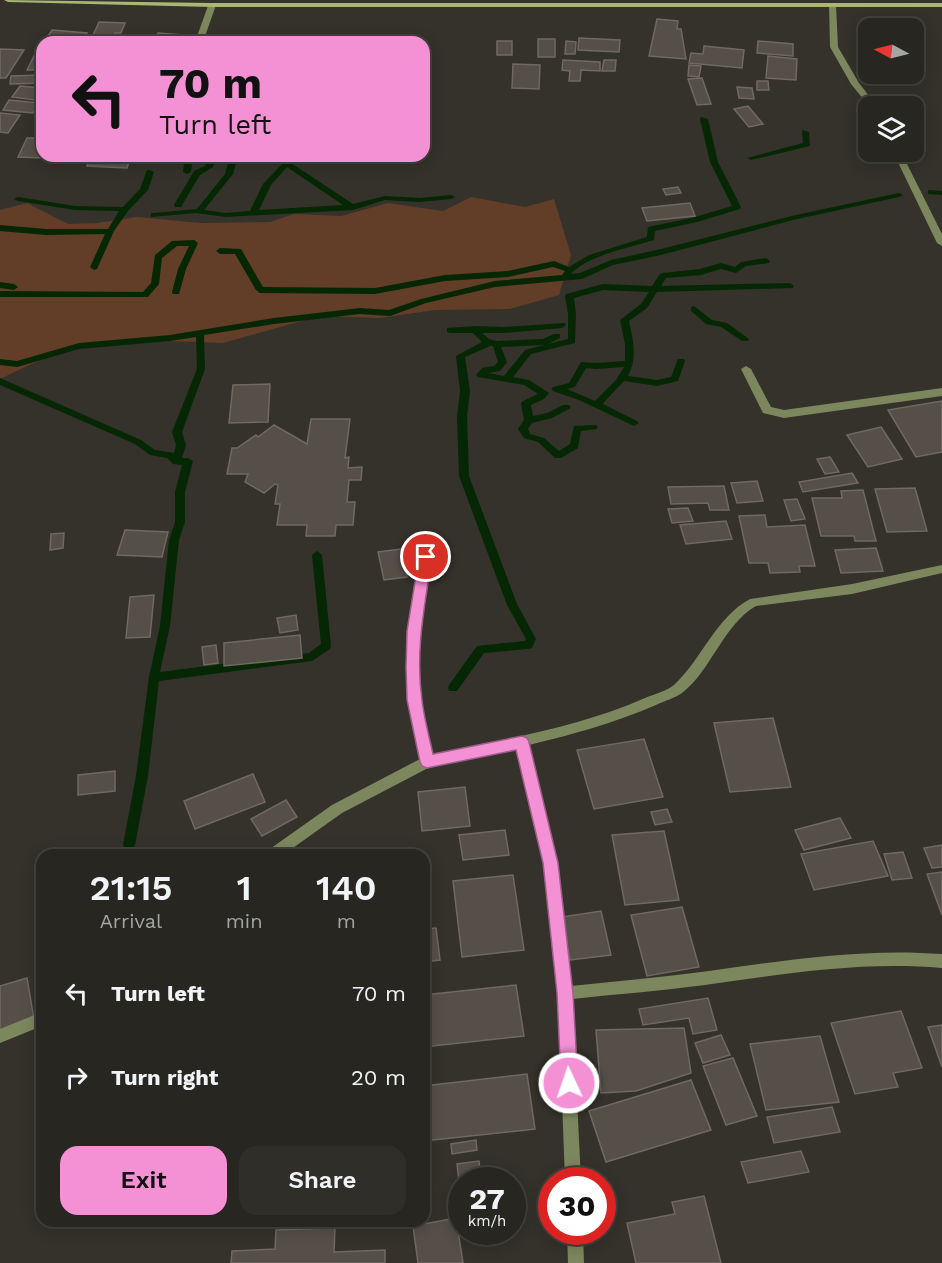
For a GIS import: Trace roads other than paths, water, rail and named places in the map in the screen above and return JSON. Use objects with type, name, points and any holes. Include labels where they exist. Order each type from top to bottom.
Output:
[{"type":"street","points":[[8,0],[212,5],[655,2],[942,5]]},
{"type":"street","points":[[832,4],[834,46],[855,84],[865,96]]},
{"type":"street","points":[[201,36],[212,5]]},
{"type":"street","points":[[902,162],[942,243]]},
{"type":"street","points":[[746,369],[767,410],[784,414],[942,392]]},
{"type":"street","points":[[426,557],[413,631],[413,667],[414,700],[427,762]]},
{"type":"street","points":[[280,849],[337,809],[427,762],[584,727],[677,690],[695,670],[731,621],[743,608],[754,602],[852,589],[942,569]]},
{"type":"street","points":[[522,742],[551,863],[565,993],[572,1167]]},
{"type":"street","points":[[565,993],[705,978],[806,962],[859,958],[919,958],[942,961]]},
{"type":"street","points":[[0,1036],[36,1021]]},
{"type":"street","points":[[575,1245],[576,1263]]},
{"type":"waterway","points":[[566,275],[592,257],[651,238],[651,229],[694,220],[737,207],[714,162],[704,119]]},
{"type":"waterway","points":[[751,158],[807,144],[805,132]]},
{"type":"waterway","points":[[187,172],[188,162]]},
{"type":"waterway","points":[[178,205],[197,173],[209,167],[210,162]]},
{"type":"waterway","points":[[199,211],[229,174],[232,162]]},
{"type":"waterway","points":[[254,212],[267,184],[287,163]]},
{"type":"waterway","points":[[287,163],[351,207]]},
{"type":"waterway","points":[[125,209],[144,190],[150,172]]},
{"type":"waterway","points":[[931,192],[942,193]]},
{"type":"waterway","points":[[200,333],[274,321],[360,311],[390,313],[424,301],[495,284],[582,276],[611,263],[796,217],[899,195]]},
{"type":"waterway","points":[[351,207],[385,198],[420,200],[451,197]]},
{"type":"waterway","points":[[18,199],[75,208],[125,209]]},
{"type":"waterway","points":[[154,215],[196,211],[226,215],[351,207]]},
{"type":"waterway","points":[[110,231],[125,209]]},
{"type":"waterway","points":[[0,228],[46,232],[110,231]]},
{"type":"waterway","points":[[94,267],[110,231]]},
{"type":"waterway","points":[[0,294],[145,295],[155,284],[158,257],[175,243],[194,243],[182,269],[176,292]]},
{"type":"waterway","points":[[220,251],[238,251],[260,290],[375,291],[445,278],[508,274],[554,264],[569,270]]},
{"type":"waterway","points":[[655,289],[663,276],[701,272],[721,266],[736,270],[744,264],[766,261]]},
{"type":"waterway","points":[[0,285],[14,287]]},
{"type":"waterway","points":[[655,289],[790,286]]},
{"type":"waterway","points":[[507,378],[528,352],[572,341],[569,296],[603,287],[655,289]]},
{"type":"waterway","points":[[629,364],[630,352],[624,320],[644,306],[655,289]]},
{"type":"waterway","points":[[694,309],[709,322],[724,325],[745,339]]},
{"type":"waterway","points":[[476,330],[562,325]]},
{"type":"waterway","points":[[450,330],[476,330]]},
{"type":"waterway","points":[[476,330],[484,340],[496,344]]},
{"type":"waterway","points":[[0,362],[17,364],[79,346],[200,333]]},
{"type":"waterway","points":[[176,462],[181,445],[177,432],[201,369],[200,333]]},
{"type":"waterway","points":[[496,344],[545,342],[557,336]]},
{"type":"waterway","points":[[453,688],[481,649],[528,645],[531,639],[512,605],[464,476],[462,416],[465,391],[460,356],[488,343]]},
{"type":"waterway","points":[[496,344],[503,362],[497,369],[485,370],[481,375],[526,382],[544,393],[541,397],[526,403],[529,420]]},
{"type":"waterway","points":[[622,378],[657,383],[675,379],[681,361]]},
{"type":"waterway","points":[[597,405],[556,389],[572,385],[584,364],[596,366],[629,364]]},
{"type":"waterway","points":[[622,378],[629,364]]},
{"type":"waterway","points":[[597,405],[622,378]]},
{"type":"waterway","points":[[0,381],[138,442],[153,453],[170,455],[176,462]]},
{"type":"waterway","points":[[597,405],[634,423]]},
{"type":"waterway","points":[[529,420],[549,416],[566,407]]},
{"type":"waterway","points":[[529,420],[523,429],[527,436],[541,440],[558,456],[575,446],[577,428],[593,427]]},
{"type":"waterway","points":[[154,677],[165,626],[174,540],[180,522],[180,492],[188,461],[176,462]]},
{"type":"waterway","points":[[154,677],[312,657],[326,646],[317,555]]},
{"type":"waterway","points":[[129,845],[142,776],[154,677]]}]
